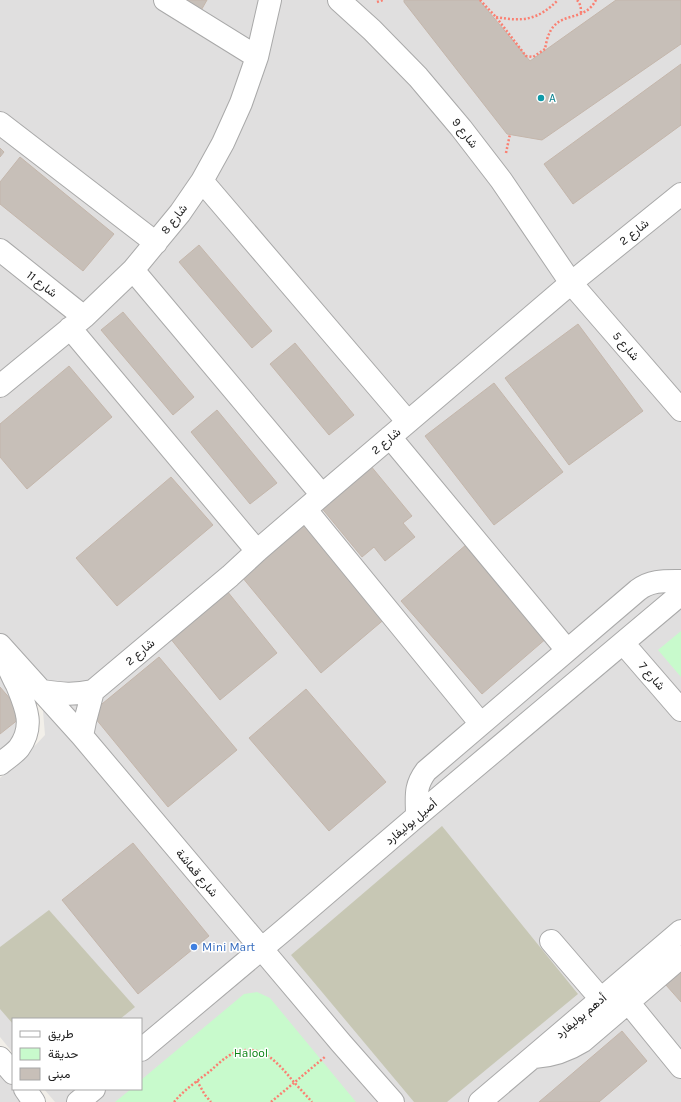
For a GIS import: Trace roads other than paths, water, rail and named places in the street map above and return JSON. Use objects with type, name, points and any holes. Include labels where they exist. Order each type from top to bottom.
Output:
[{"type":"street","points":[[166,0],[257,56]]},
{"type":"street","name":"شارع 8","points":[[0,386],[77,323],[133,270],[180,213],[202,181],[223,143],[241,103],[257,56],[270,0]]},
{"type":"street","name":"شارع 9","points":[[339,0],[372,30],[418,77],[462,128],[501,180],[571,283]]},
{"type":"street","points":[[0,123],[156,243]]},
{"type":"street","points":[[202,181],[408,422]]},
{"type":"street","name":"شارع 2","points":[[93,691],[230,576],[322,495],[571,283],[681,194]]},
{"type":"street","name":"شارع 11","points":[[0,250],[77,323],[257,551]]},
{"type":"street","points":[[133,270],[322,495]]},
{"type":"street","name":"شارع 5","points":[[571,283],[681,410]]},
{"type":"street","points":[[390,438],[567,650]]},
{"type":"street","points":[[306,510],[481,724]]},
{"type":"street","points":[[417,816],[416,793],[421,777],[426,771],[643,586],[656,582],[681,581]]},
{"type":"street","name":"أصيل بوليفارد","points":[[142,1049],[681,594]]},
{"type":"street","name":"شارع 7","points":[[623,643],[681,710]]},
{"type":"street","name":"شارع قماشة","points":[[0,645],[82,736],[341,1043],[393,1102]]},
{"type":"street","points":[[0,648],[26,708],[28,725],[19,748],[0,764]]},
{"type":"street","points":[[42,691],[61,694],[76,694],[93,691],[82,736]]},
{"type":"street","points":[[513,696],[562,695]]},
{"type":"street","name":"أدهم بوليفارد","points":[[480,1102],[681,931]]},
{"type":"street","points":[[551,941],[601,999]]},
{"type":"street","points":[[533,1057],[547,1056],[571,1049],[583,1042],[681,956]]},
{"type":"street","points":[[628,1002],[681,1067]]},
{"type":"street","points":[[0,1058],[12,1072]]},
{"type":"street","points":[[26,1090],[34,1102]]},
{"type":"street","points":[[78,1102],[93,1090]]},
{"type":"place","name":"A","points":[[541,98]]},
{"type":"place","name":"Mini Mart","points":[[194,947]]},
{"type":"park label","name":"Halool","points":[[251,1053]]}]
